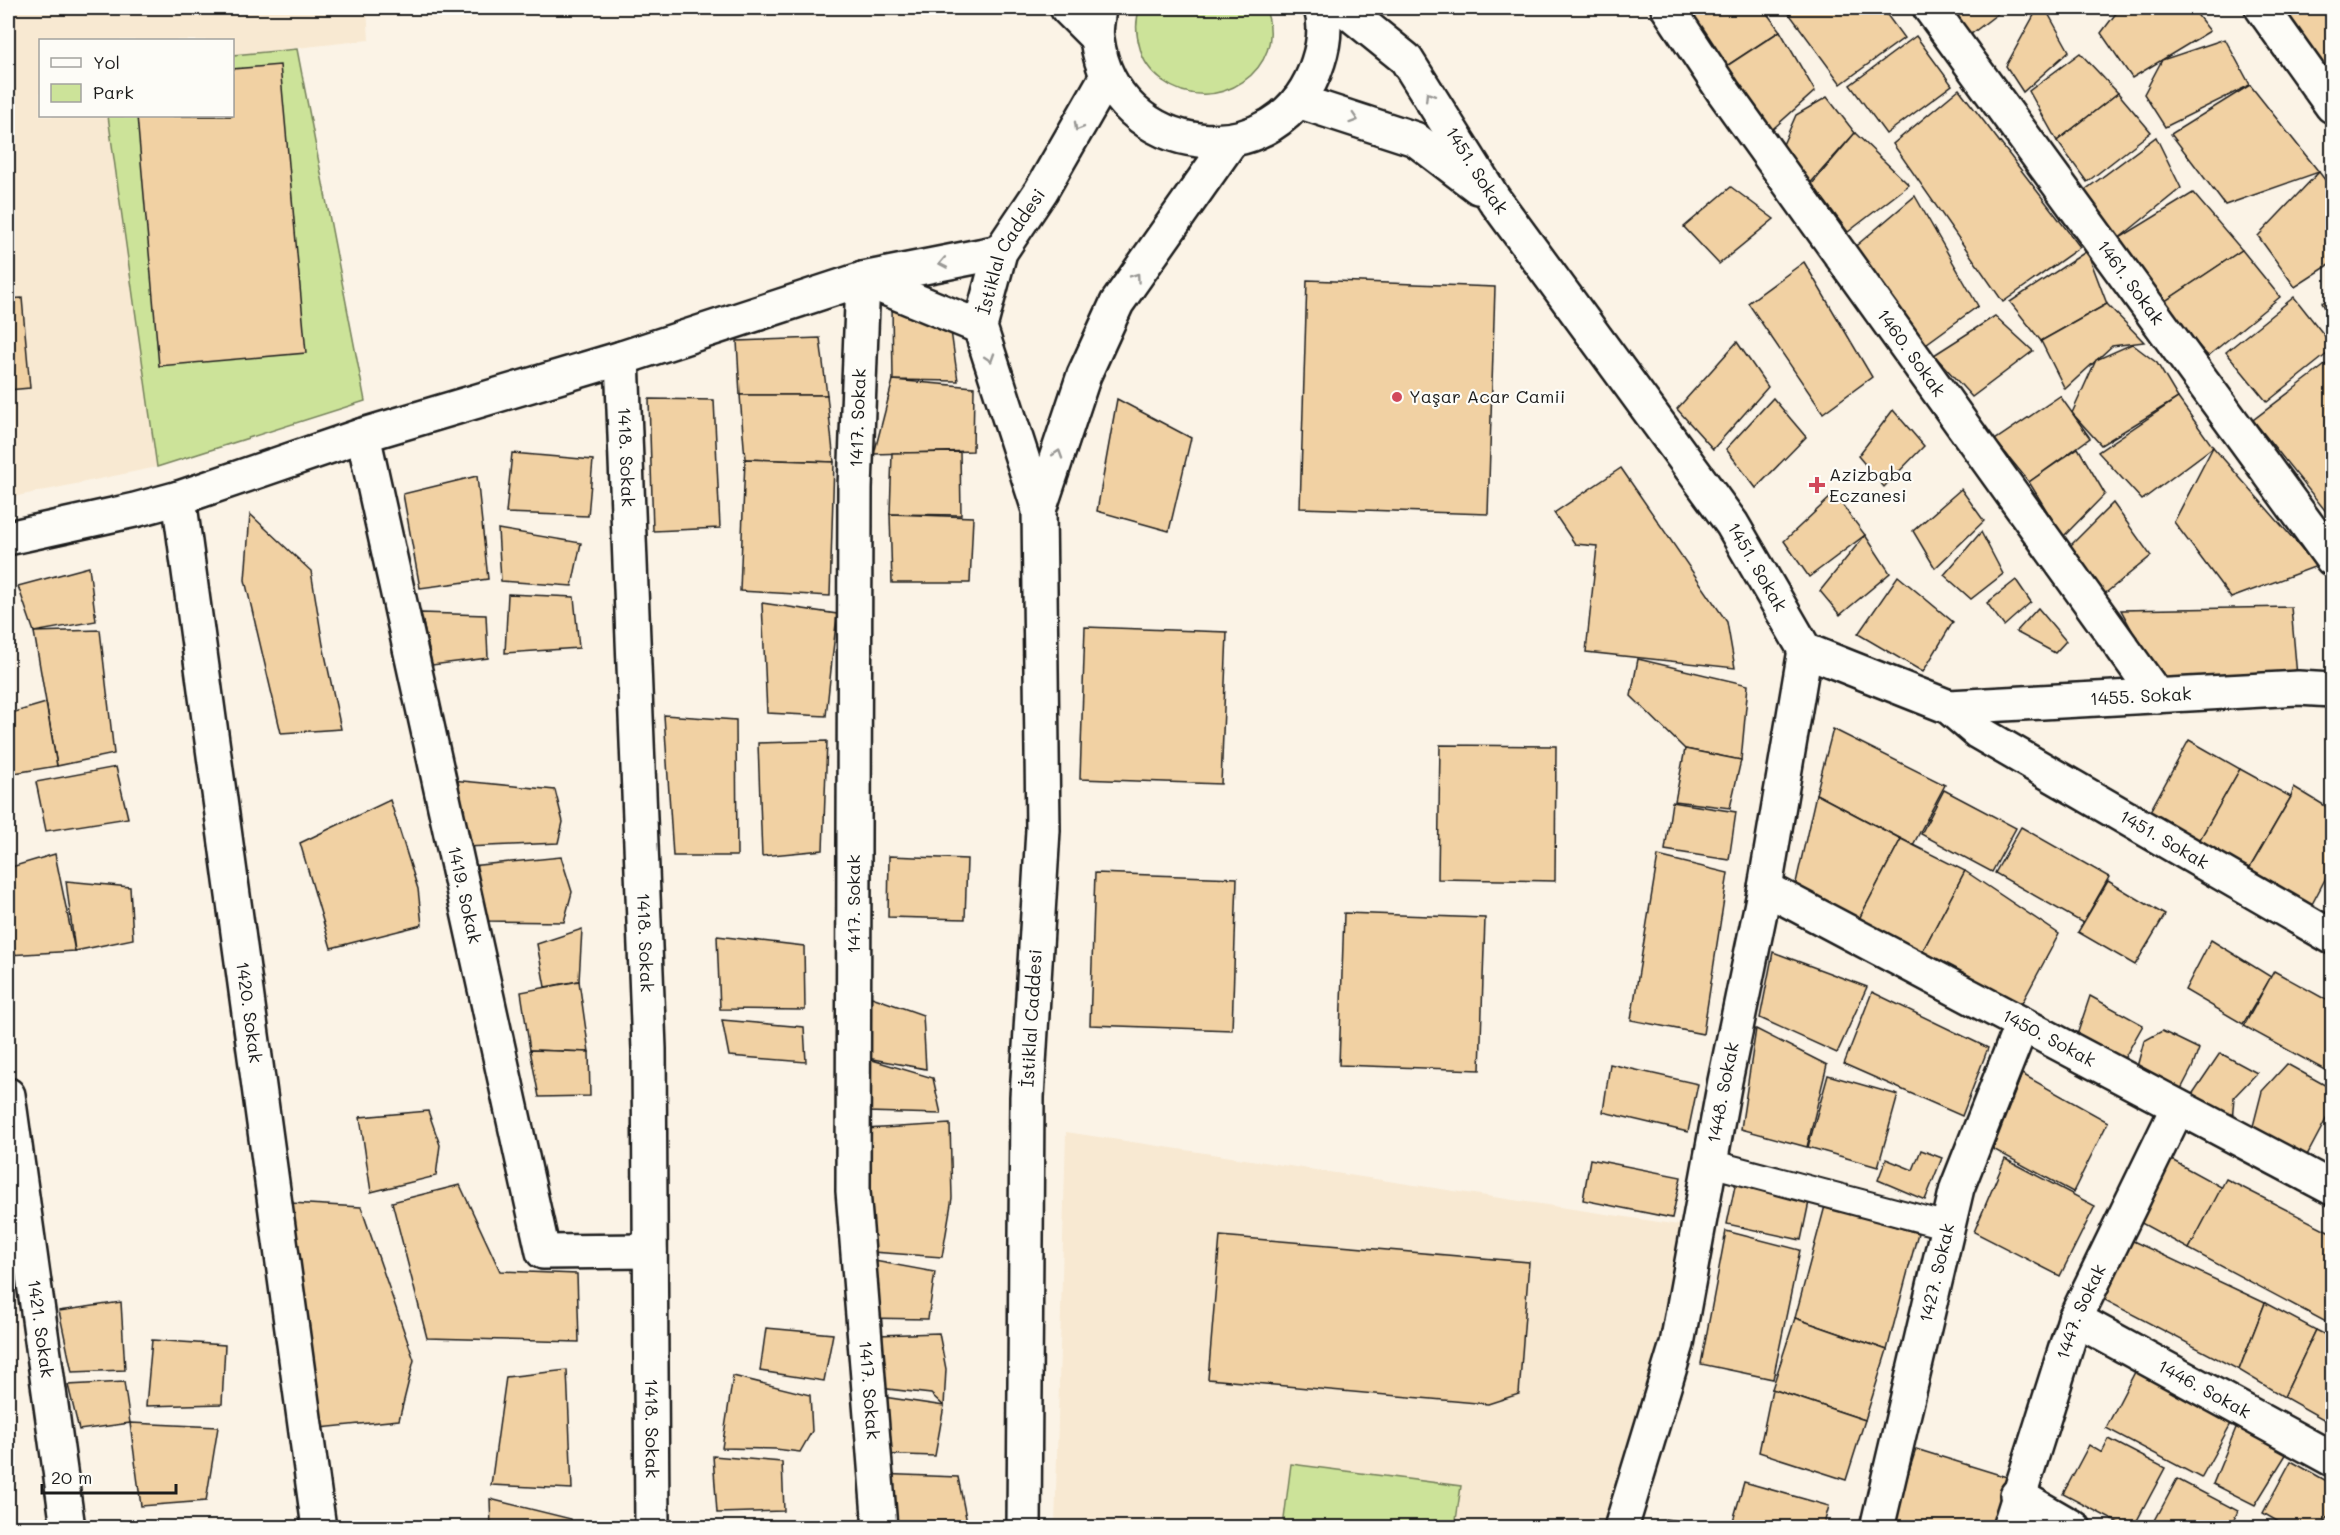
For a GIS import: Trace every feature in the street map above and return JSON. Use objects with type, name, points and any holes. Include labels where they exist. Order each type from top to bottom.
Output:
[{"type":"street","points":[[1067,8],[1097,22],[1107,76],[1128,107],[1157,129],[1192,141],[1231,141],[1269,126],[1298,101],[1314,75],[1323,46],[1321,8]]},
{"type":"street","name":"1451. Sokak","points":[[1343,8],[1406,59],[1494,199],[1732,524],[1806,650],[1949,707],[1978,732],[2332,937]]},
{"type":"street","name":"1460. Sokak","points":[[1668,8],[1723,90],[2157,696]]},
{"type":"street","name":"1461. Sokak","points":[[1930,8],[2332,559]]},
{"type":"street","points":[[2262,8],[2332,106]]},
{"type":"street","name":"İstiklal Caddesi","points":[[1024,1527],[1027,1097],[1043,830],[1040,510],[980,327],[1000,252],[1041,191],[1107,76]]},
{"type":"street","points":[[1298,101],[1415,139],[1494,199]]},
{"type":"street","name":"İstiklal Caddesi","points":[[1040,510],[1084,375],[1117,303],[1231,141]]},
{"type":"street","points":[[8,538],[179,498],[363,435],[622,358],[863,279],[1000,252]]},
{"type":"street","points":[[863,279],[980,327]]},
{"type":"street","name":"1417. Sokak","points":[[863,279],[855,488],[853,1191],[880,1527]]},
{"type":"street","name":"1418. Sokak","points":[[622,358],[649,1049],[652,1527]]},
{"type":"street","name":"1419. Sokak","points":[[363,435],[543,1252],[650,1251]]},
{"type":"street","name":"1420. Sokak","points":[[179,498],[320,1527]]},
{"type":"street","name":"1448. Sokak","points":[[1621,1527],[1677,1344],[1725,1081],[1765,888],[1806,650]]},
{"type":"street","name":"1455. Sokak","points":[[1949,707],[2298,688],[2332,690]]},
{"type":"street","name":"1450. Sokak","points":[[1765,888],[2332,1188]]},
{"type":"street","name":"1427. Sokak","points":[[1877,1527],[1957,1188],[2022,1024]]},
{"type":"street","name":"1421. Sokak","points":[[8,1095],[68,1527]]},
{"type":"street","name":"1447. Sokak","points":[[2009,1527],[2017,1495],[2075,1319],[2178,1107]]},
{"type":"street","name":"1446. Sokak","points":[[2075,1319],[2332,1459]]},
{"type":"street","points":[[2017,1495],[2074,1527]]},
{"type":"lane","points":[[1710,1163],[1948,1226]]},
{"type":"shaded area","points":[[8,8],[367,8],[369,40],[234,55],[234,39],[39,39],[39,117],[108,117],[157,467],[8,498]]},
{"type":"shaded area","points":[[1066,1132],[1685,1226],[1615,1527],[1055,1528]]},
{"type":"green space","points":[[1140,8],[1265,8],[1270,30],[1267,50],[1258,68],[1243,82],[1225,91],[1204,94],[1183,91],[1159,78],[1143,58],[1137,33]]},
{"type":"green space","points":[[297,49],[365,401],[157,467],[108,117],[234,117],[234,55]]},
{"type":"green space","points":[[1291,1464],[1461,1486],[1455,1527],[1283,1527]]},
{"type":"building","points":[[1673,8],[1763,8],[1780,31],[1716,73]]},
{"type":"building","points":[[1794,8],[1882,8],[1904,38],[1841,84],[1788,12]]},
{"type":"building","points":[[1941,8],[2005,8],[1966,38]]},
{"type":"building","points":[[2038,8],[2045,8],[2069,51],[2023,92],[2006,66]]},
{"type":"building","points":[[2120,8],[2192,8],[2210,31],[2132,78],[2101,33]]},
{"type":"building","points":[[2281,8],[2332,8],[2332,69],[2318,77]]},
{"type":"building","points":[[1780,31],[1815,91],[1765,136],[1716,73]]},
{"type":"building","points":[[1916,36],[1952,85],[1886,134],[1850,85]]},
{"type":"building","points":[[2225,39],[2250,85],[2165,127],[2144,94],[2162,60]]},
{"type":"building","points":[[2080,53],[2118,93],[2057,141],[2029,91]]},
{"type":"building","points":[[280,65],[306,353],[159,366],[137,117],[234,117],[234,69]]},
{"type":"building","points":[[2250,85],[2319,172],[2225,205],[2171,134]]},
{"type":"building","points":[[1959,89],[2080,247],[2003,302],[1893,144]]},
{"type":"building","points":[[2118,93],[2151,132],[2087,182],[2057,141]]},
{"type":"building","points":[[1827,97],[1855,133],[1806,188],[1778,156],[1796,115]]},
{"type":"building","points":[[1855,133],[1909,185],[1848,232],[1812,184]]},
{"type":"building","points":[[2156,137],[2181,188],[2112,244],[2081,193]]},
{"type":"building","points":[[2319,172],[2332,189],[2332,263],[2295,287],[2258,236]]},
{"type":"building","points":[[1731,187],[1774,219],[1719,264],[1684,227]]},
{"type":"building","points":[[2193,193],[2242,250],[2161,304],[2118,239]]},
{"type":"building","points":[[1915,196],[1978,306],[1923,346],[1851,250]]},
{"type":"building","points":[[2242,250],[2280,297],[2208,356],[2161,304]]},
{"type":"building","points":[[2087,251],[2107,304],[2041,341],[2010,302]]},
{"type":"building","points":[[1804,262],[1872,377],[1823,413],[1748,303]]},
{"type":"building","name":"Yaşar Acar Camii","points":[[1307,280],[1495,287],[1488,514],[1300,508]]},
{"type":"building","points":[[2332,296],[2332,319],[2322,303]]},
{"type":"building","points":[[2294,297],[2332,345],[2332,350],[2267,402],[2226,352]]},
{"type":"building","points":[[22,298],[30,388],[8,390],[8,299]]},
{"type":"building","points":[[892,304],[951,331],[958,381],[893,380]]},
{"type":"building","points":[[2107,304],[2144,342],[2112,346],[2065,389],[2041,341]]},
{"type":"building","points":[[1995,316],[2033,351],[1972,397],[1934,355]]},
{"type":"building","points":[[820,338],[827,395],[740,395],[737,341]]},
{"type":"building","points":[[1737,342],[1768,387],[1713,449],[1677,409]]},
{"type":"building","points":[[2132,344],[2157,363],[2178,398],[2101,445],[2072,413],[2096,360]]},
{"type":"building","points":[[2329,362],[2332,367],[2332,519],[2253,420]]},
{"type":"building","points":[[893,380],[974,387],[973,451],[874,454]]},
{"type":"building","points":[[740,395],[827,395],[834,462],[745,459]]},
{"type":"building","points":[[2060,396],[2090,438],[2029,482],[1995,440]]},
{"type":"building","points":[[1773,398],[1806,437],[1756,488],[1726,449]]},
{"type":"building","points":[[2178,398],[2213,447],[2142,500],[2098,452]]},
{"type":"building","points":[[649,399],[714,400],[720,528],[653,531]]},
{"type":"building","points":[[1117,399],[1191,438],[1169,531],[1097,511]]},
{"type":"building","points":[[1893,410],[1924,446],[1884,487],[1858,456]]},
{"type":"building","points":[[2213,447],[2317,566],[2231,598],[2174,522]]},
{"type":"building","points":[[2078,448],[2105,494],[2063,537],[2029,482]]},
{"type":"building","points":[[960,452],[961,515],[890,514],[892,453]]},
{"type":"building","points":[[512,453],[593,460],[588,516],[506,513]]},
{"type":"building","points":[[745,459],[834,462],[830,596],[740,591]]},
{"type":"building","points":[[1621,468],[1727,622],[1735,668],[1586,652],[1597,546],[1575,544],[1554,513]]},
{"type":"building","points":[[477,476],[488,579],[420,588],[403,494]]},
{"type":"building","points":[[1961,489],[1984,521],[1935,568],[1913,531]]},
{"type":"building","points":[[1834,494],[1865,535],[1809,577],[1784,541]]},
{"type":"building","points":[[2113,503],[2151,556],[2102,596],[2067,549]]},
{"type":"building","points":[[250,514],[311,571],[323,645],[341,729],[281,733],[245,580]]},
{"type":"building","points":[[890,514],[973,517],[970,583],[892,583]]},
{"type":"building","points":[[498,529],[581,543],[572,586],[501,581]]},
{"type":"building","points":[[1981,532],[2003,574],[1971,599],[1944,575]]},
{"type":"building","points":[[1865,535],[1890,573],[1840,615],[1820,591]]},
{"type":"building","points":[[89,567],[96,621],[34,632],[18,586]]},
{"type":"building","points":[[1898,576],[1953,622],[1923,672],[1858,634]]},
{"type":"building","points":[[2016,580],[2031,602],[2004,626],[1987,603]]},
{"type":"building","points":[[508,594],[574,597],[579,648],[505,653]]},
{"type":"building","points":[[762,603],[837,614],[826,716],[767,713]]},
{"type":"building","points":[[2291,607],[2298,688],[2162,685],[2121,610]]},
{"type":"building","points":[[2038,608],[2066,641],[2055,653],[2016,632]]},
{"type":"building","points":[[421,613],[486,615],[488,658],[432,665]]},
{"type":"building","points":[[1085,627],[1227,632],[1221,784],[1080,779]]},
{"type":"building","points":[[100,630],[114,754],[57,766],[34,632]]},
{"type":"building","points":[[1638,659],[1748,685],[1741,760],[1685,749],[1631,696]]},
{"type":"building","points":[[46,703],[57,766],[8,774],[8,714]]},
{"type":"building","points":[[664,715],[736,720],[737,856],[673,856]]},
{"type":"building","points":[[1833,729],[1945,785],[1913,845],[1816,794]]},
{"type":"building","points":[[2189,740],[2240,769],[2198,843],[2148,815]]},
{"type":"building","points":[[827,741],[823,850],[762,856],[758,743]]},
{"type":"building","points":[[1440,745],[1556,746],[1555,881],[1438,879]]},
{"type":"building","points":[[1685,749],[1741,760],[1730,808],[1675,801]]},
{"type":"building","points":[[116,767],[128,818],[46,831],[36,782]]},
{"type":"building","points":[[2240,769],[2291,797],[2248,871],[2198,843]]},
{"type":"building","points":[[452,780],[555,790],[563,822],[558,843],[465,847]]},
{"type":"building","points":[[2294,787],[2332,810],[2332,866],[2310,908],[2248,871],[2291,797]]},
{"type":"building","points":[[1944,790],[2016,828],[1992,872],[1921,834]]},
{"type":"building","points":[[1816,794],[1901,839],[1858,921],[1795,887]]},
{"type":"building","points":[[390,800],[418,889],[422,925],[331,948],[300,843]]},
{"type":"building","points":[[1672,802],[1736,812],[1729,860],[1665,850]]},
{"type":"building","points":[[2021,827],[2109,877],[2083,923],[1995,873]]},
{"type":"building","points":[[1901,839],[1965,871],[1920,956],[1858,921]]},
{"type":"building","points":[[55,854],[75,951],[8,955],[8,868]]},
{"type":"building","points":[[889,856],[967,859],[965,919],[888,917]]},
{"type":"building","points":[[1658,856],[1728,873],[1703,1034],[1631,1020]]},
{"type":"building","points":[[561,857],[572,892],[564,922],[488,921],[470,866]]},
{"type":"building","points":[[1965,871],[2059,934],[2021,1005],[1920,956]]},
{"type":"building","points":[[1095,873],[1237,878],[1232,1030],[1090,1025]]},
{"type":"building","points":[[66,881],[130,887],[133,939],[75,951]]},
{"type":"building","points":[[2108,881],[2165,915],[2135,965],[2078,932]]},
{"type":"building","points":[[1344,913],[1485,918],[1480,1070],[1339,1065]]},
{"type":"building","points":[[582,929],[579,981],[545,987],[537,944]]},
{"type":"building","points":[[717,936],[804,946],[805,1010],[720,1009]]},
{"type":"building","points":[[2211,940],[2271,977],[2243,1024],[2185,990]]},
{"type":"building","points":[[1773,952],[1867,987],[1837,1053],[1760,1018]]},
{"type":"building","points":[[2274,971],[2332,1003],[2332,1074],[2244,1026]]},
{"type":"building","points":[[579,981],[589,1052],[530,1050],[521,992]]},
{"type":"building","points":[[1872,992],[1988,1048],[1962,1116],[1844,1064]]},
{"type":"building","points":[[869,996],[923,1015],[926,1069],[862,1057]]},
{"type":"building","points":[[2090,996],[2143,1025],[2121,1064],[2076,1038]]},
{"type":"building","points":[[722,1020],[804,1027],[806,1062],[729,1056]]},
{"type":"building","points":[[1756,1029],[1827,1065],[1807,1147],[1741,1129]]},
{"type":"building","points":[[2162,1031],[2199,1049],[2180,1091],[2137,1067],[2144,1041]]},
{"type":"building","points":[[530,1050],[589,1052],[590,1096],[539,1097]]},
{"type":"building","points":[[2220,1053],[2257,1073],[2234,1097],[2232,1122],[2189,1099]]},
{"type":"building","points":[[862,1057],[933,1078],[941,1114],[866,1112]]},
{"type":"building","points":[[1610,1064],[1698,1084],[1688,1132],[1603,1112]]},
{"type":"building","points":[[2287,1064],[2332,1089],[2332,1108],[2305,1159],[2252,1130],[2262,1091]]},
{"type":"building","points":[[2022,1074],[2108,1122],[2073,1192],[1993,1149]]},
{"type":"building","points":[[1828,1075],[1898,1095],[1878,1167],[1808,1147]]},
{"type":"building","points":[[428,1111],[440,1145],[436,1176],[371,1192],[360,1117]]},
{"type":"building","points":[[950,1124],[952,1198],[942,1257],[872,1252],[865,1129]]},
{"type":"building","points":[[1921,1150],[1942,1158],[1925,1200],[1878,1180],[1886,1159],[1913,1170]]},
{"type":"building","points":[[2168,1158],[2223,1188],[2189,1249],[2134,1219]]},
{"type":"building","points":[[1590,1159],[1681,1177],[1672,1218],[1583,1200]]},
{"type":"building","points":[[2005,1159],[2095,1206],[2060,1276],[1974,1232]]},
{"type":"building","points":[[2226,1179],[2332,1233],[2332,1309],[2326,1322],[2189,1249]]},
{"type":"building","points":[[1736,1181],[1810,1197],[1801,1240],[1727,1224]]},
{"type":"building","points":[[460,1185],[500,1271],[577,1274],[579,1342],[427,1338],[392,1202]]},
{"type":"building","points":[[290,1203],[361,1207],[414,1360],[399,1420],[320,1428]]},
{"type":"building","points":[[1825,1206],[1918,1233],[1887,1350],[1795,1318]]},
{"type":"building","points":[[1726,1231],[1800,1250],[1773,1379],[1701,1364]]},
{"type":"building","points":[[1220,1236],[1529,1262],[1519,1394],[1488,1404],[1208,1379]]},
{"type":"building","points":[[2131,1240],[2265,1303],[2239,1370],[2103,1299]]},
{"type":"building","points":[[858,1258],[935,1272],[928,1319],[863,1318]]},
{"type":"building","points":[[121,1302],[125,1370],[72,1372],[59,1311]]},
{"type":"building","points":[[2265,1303],[2316,1330],[2284,1397],[2239,1370]]},
{"type":"building","points":[[1795,1318],[1887,1350],[1865,1420],[1772,1389]]},
{"type":"building","points":[[766,1328],[833,1334],[824,1381],[760,1371]]},
{"type":"building","points":[[2316,1330],[2332,1338],[2332,1424],[2284,1397]]},
{"type":"building","points":[[939,1333],[946,1369],[944,1406],[931,1394],[879,1388],[878,1335]]},
{"type":"building","points":[[152,1340],[225,1345],[222,1404],[146,1406]]},
{"type":"building","points":[[567,1370],[572,1489],[491,1485],[506,1377]]},
{"type":"building","points":[[2136,1370],[2233,1420],[2201,1478],[2106,1428]]},
{"type":"building","points":[[733,1376],[810,1395],[812,1431],[800,1452],[722,1448]]},
{"type":"building","points":[[124,1382],[130,1423],[79,1430],[68,1385]]},
{"type":"building","points":[[1772,1389],[1865,1420],[1846,1480],[1759,1452]]},
{"type":"building","points":[[870,1395],[944,1406],[935,1456],[874,1454]]},
{"type":"building","points":[[130,1423],[218,1427],[206,1501],[141,1506]]},
{"type":"building","points":[[2238,1423],[2287,1453],[2255,1505],[2213,1484]]},
{"type":"building","points":[[2109,1439],[2165,1468],[2133,1528],[2128,1528],[2063,1494],[2089,1445],[2102,1453]]},
{"type":"building","points":[[1916,1449],[2010,1478],[1995,1528],[1891,1528]]},
{"type":"building","points":[[713,1456],[782,1462],[784,1511],[717,1513]]},
{"type":"building","points":[[2291,1461],[2332,1484],[2332,1509],[2322,1528],[2289,1528],[2263,1513]]},
{"type":"building","points":[[876,1474],[958,1477],[968,1528],[884,1528]]},
{"type":"building","points":[[2177,1479],[2238,1511],[2230,1528],[2151,1528]]},
{"type":"building","points":[[1744,1482],[1829,1506],[1823,1528],[1731,1528]]},
{"type":"building","points":[[490,1499],[571,1519],[573,1528],[491,1528]]},
{"type":"building","points":[[1665,1519],[1715,1526],[1714,1528],[1663,1528]]},
{"type":"building","points":[[804,1523],[804,1528],[714,1528]]},
{"type":"place","name":"Yaşar Acar Camii","points":[[1397,397]]},
{"type":"place","name":"Azizbaba Eczanesi","points":[[1817,485]]}]
